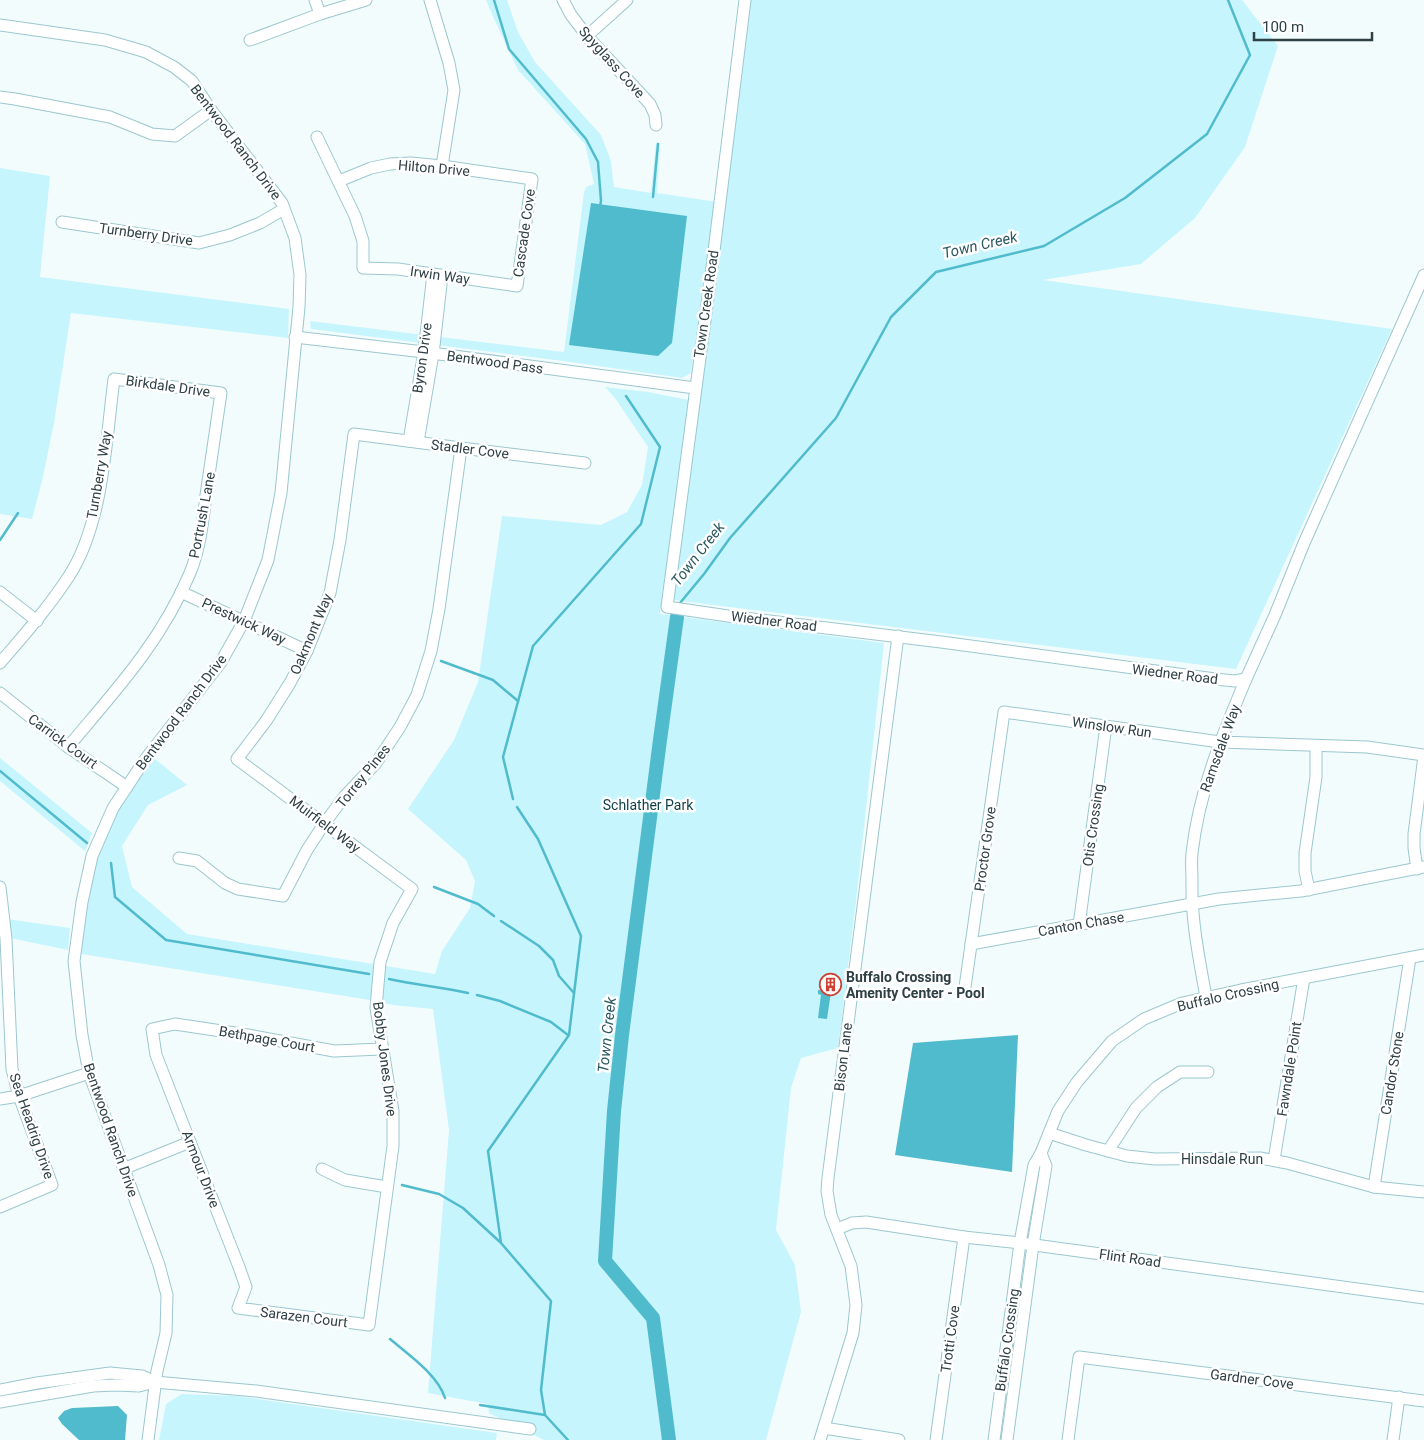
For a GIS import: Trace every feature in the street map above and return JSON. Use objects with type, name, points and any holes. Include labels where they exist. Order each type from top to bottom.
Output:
[{"type":"street","points":[[315,0],[320,14]]},
{"type":"street","points":[[250,40],[320,14],[366,0]]},
{"type":"street","points":[[430,0],[449,63],[454,90],[442,166]]},
{"type":"street","name":"Spyglass Cove","points":[[563,0],[571,15],[587,36],[650,104],[656,115],[656,125]]},
{"type":"street","points":[[587,36],[627,0]]},
{"type":"street","name":"Town Creek Road","points":[[667,607],[745,0]]},
{"type":"street","name":"Bentwood Ranch Drive","points":[[0,25],[105,40],[146,52],[174,67],[192,81],[211,110],[282,203],[295,238],[300,275],[299,307],[281,493],[268,560],[244,621],[221,662],[144,762],[113,808],[92,856],[82,902],[75,953],[74,961],[82,1035],[89,1073],[159,1265],[167,1295],[166,1333],[157,1371],[148,1440]]},
{"type":"street","points":[[0,97],[110,117],[152,134],[175,136],[211,110]]},
{"type":"street","points":[[317,137],[339,181]]},
{"type":"street","name":"Hilton Drive","points":[[339,181],[371,168],[390,164],[410,163],[532,180]]},
{"type":"street","name":"Cascade Cove","points":[[517,286],[532,180]]},
{"type":"street","name":"Irwin Way","points":[[339,181],[355,216],[363,241],[363,268],[398,269],[517,286]]},
{"type":"street","name":"Turnberry Drive","points":[[62,222],[199,242],[230,234],[260,223],[284,209]]},
{"type":"street","name":"Byron Drive","points":[[414,441],[429,353],[437,275]]},
{"type":"street","points":[[1246,679],[1275,615],[1304,543],[1424,275]]},
{"type":"street","name":"Bentwood Pass","points":[[295,337],[695,388]]},
{"type":"street","name":"Birkdale Drive","points":[[114,379],[221,393]]},
{"type":"street","name":"Turnberry Way","points":[[0,663],[37,621],[70,575],[85,543],[96,508],[114,379]]},
{"type":"street","name":"Portrush Lane","points":[[68,747],[151,646],[172,612],[190,572],[200,535],[221,393]]},
{"type":"street","name":"Stadler Cove","points":[[354,434],[585,463]]},
{"type":"street","name":"Oakmont Way","points":[[237,759],[266,721],[290,684],[307,651],[330,592],[340,540],[354,434]]},
{"type":"street","name":"Torrey Pines","points":[[179,858],[197,861],[225,883],[238,889],[283,896],[324,824],[344,797],[376,763],[400,727],[417,695],[431,651],[439,609],[461,448]]},
{"type":"street","points":[[0,592],[37,621]]},
{"type":"street","name":"Prestwick Way","points":[[181,592],[307,651]]},
{"type":"street","name":"Wiedner Road","points":[[667,607],[1215,679],[1235,681],[1246,679]]},
{"type":"street","name":"Bison Lane","points":[[820,1440],[847,1354],[855,1320],[856,1305],[851,1266],[830,1209],[827,1191],[898,636]]},
{"type":"street","name":"Ramsdale Way","points":[[1206,997],[1194,936],[1192,854],[1198,815],[1211,765],[1246,679]]},
{"type":"street","name":"Carrick Court","points":[[0,693],[68,747],[127,787]]},
{"type":"street","name":"Winslow Run","points":[[1004,712],[1220,742],[1367,748],[1424,756]]},
{"type":"street","name":"Proctor Grove","points":[[965,987],[1004,712]]},
{"type":"street","name":"Otis Crossing","points":[[1080,925],[1106,726]]},
{"type":"street","points":[[1309,890],[1305,871],[1305,853],[1316,777],[1316,746]]},
{"type":"street","points":[[1421,868],[1414,848],[1414,834],[1424,756]]},
{"type":"street","name":"Muirfield Way","points":[[237,759],[412,889]]},
{"type":"street","name":"Canton Chase","points":[[971,944],[1218,899],[1309,890],[1421,868]]},
{"type":"street","name":"Sea Headrig Drive","points":[[0,887],[6,939],[4,990],[12,1069],[19,1096],[52,1185],[0,1207]]},
{"type":"street","name":"Bobby Jones Drive","points":[[369,1325],[393,1146],[393,1111],[376,1008],[380,962],[393,923],[412,889]]},
{"type":"street","name":"Buffalo Crossing","points":[[994,1440],[1020,1243],[1034,1165],[1041,1153],[1058,1110],[1077,1082],[1112,1041],[1144,1019],[1182,1003],[1424,955]]},
{"type":"street","name":"Candor Stone","points":[[1374,1187],[1410,958]]},
{"type":"street","name":"Fawndale Point","points":[[1274,1160],[1304,978]]},
{"type":"street","name":"Bethpage Court","points":[[152,1029],[175,1024],[334,1051],[382,1049]]},
{"type":"street","name":"Armour Drive","points":[[152,1029],[156,1055],[246,1287],[238,1308]]},
{"type":"street","points":[[1108,1151],[1136,1108],[1157,1087],[1180,1072],[1208,1072]]},
{"type":"street","points":[[0,1099],[19,1096],[89,1073]]},
{"type":"street","name":"Hinsdale Run","points":[[1049,1133],[1127,1156],[1155,1159],[1245,1157],[1274,1160],[1374,1187],[1424,1192]]},
{"type":"street","points":[[123,1169],[190,1142]]},
{"type":"street","name":"Buffalo Crossing","points":[[1007,1440],[1033,1245],[1046,1166],[1041,1153]]},
{"type":"street","points":[[322,1169],[345,1180],[388,1187]]},
{"type":"street","name":"Flint Road","points":[[837,1230],[852,1223],[866,1222],[964,1237],[1424,1298]]},
{"type":"street","name":"Trotti Cove","points":[[936,1440],[964,1237]]},
{"type":"street","name":"Sarazen Court","points":[[238,1308],[369,1325]]},
{"type":"street","name":"Gardner Cove","points":[[1068,1440],[1079,1357],[1424,1401]]},
{"type":"street","points":[[0,1390],[110,1373],[142,1376],[156,1382],[256,1391],[530,1429]]},
{"type":"street","points":[[0,1402],[93,1386],[139,1386],[156,1382]]},
{"type":"street","points":[[1393,1440],[1399,1397]]},
{"type":"street","points":[[824,1428],[900,1440]]},
{"type":"green space","points":[[486,0],[507,0],[518,32],[535,62],[601,135],[611,161],[614,187],[651,193],[656,143],[660,143],[657,193],[717,202],[691,373],[682,378],[311,329],[310,321],[564,352],[584,192],[586,187],[594,184],[585,144],[518,70]]},
{"type":"green space","points":[[748,0],[1242,0],[1278,46],[1245,147],[1195,218],[1141,264],[1043,280],[1392,329],[1236,669],[673,600]]},
{"type":"green space","points":[[0,168],[50,176],[40,277],[289,309],[288,338],[71,313],[54,423],[32,519],[0,514]]},
{"type":"green space","name":"Schlather Park","points":[[605,387],[648,392],[689,400],[660,614],[884,643],[838,1048],[801,1058],[791,1088],[776,1230],[795,1265],[801,1312],[766,1440],[544,1440],[489,1413],[488,1404],[428,1393],[449,1130],[433,1009],[393,1005],[75,953],[92,856],[149,754],[187,785],[148,805],[122,846],[132,887],[187,934],[435,974],[442,951],[470,908],[475,881],[466,860],[408,809],[454,740],[478,682],[502,516],[601,525],[627,512],[642,485],[648,447],[615,398]]},
{"type":"green space","points":[[0,758],[92,833],[85,851],[0,781]]},
{"type":"green space","points":[[0,918],[70,928],[68,950],[0,936]]},
{"type":"green space","points":[[182,1394],[237,1396],[497,1433],[496,1440],[159,1440],[166,1404]]},
{"type":"water","points":[[591,203],[687,216],[672,343],[658,356],[569,345]]},
{"type":"water","points":[[818,990],[831,992],[827,1019],[818,1018],[821,995],[818,994]]},
{"type":"water","points":[[1018,1035],[1012,1172],[895,1155],[913,1043]]},
{"type":"water","points":[[118,1406],[127,1415],[125,1440],[79,1440],[58,1418],[64,1411],[72,1408]]},
{"type":"waterway","points":[[494,0],[509,49],[586,139],[598,162],[600,207]]},
{"type":"waterway","name":"Town Creek","points":[[680,603],[730,538],[836,418],[891,317],[936,272],[1044,246],[1125,198],[1207,134],[1250,55],[1228,0]]},
{"type":"waterway","points":[[653,197],[658,144]]},
{"type":"waterway","points":[[513,799],[503,757],[533,646],[641,524],[660,447],[626,396]]},
{"type":"waterway","points":[[0,540],[18,513]]},
{"type":"waterway","name":"Town Creek","points":[[669,1440],[653,1318],[605,1261],[614,1111],[622,1035],[677,617]]},
{"type":"waterway","points":[[441,661],[493,680],[518,701]]},
{"type":"waterway","points":[[0,771],[87,843]]},
{"type":"waterway","points":[[517,807],[538,839],[581,936],[569,1035],[488,1151],[501,1243],[551,1301],[541,1390],[545,1415],[568,1440]]},
{"type":"waterway","points":[[111,863],[115,897],[166,940],[369,974]]},
{"type":"waterway","points":[[434,887],[478,904],[494,916]]},
{"type":"waterway","points":[[501,921],[539,946],[553,960],[559,976],[574,993]]},
{"type":"waterway","points":[[389,979],[468,993]]},
{"type":"waterway","points":[[477,995],[500,1001],[551,1022],[568,1035]]},
{"type":"waterway","points":[[402,1185],[439,1194],[463,1208],[500,1242]]},
{"type":"waterway","points":[[390,1339],[430,1373],[445,1398]]},
{"type":"waterway","points":[[480,1405],[545,1415]]},
{"type":"place","name":"Buffalo Crossing Amenity Center - Pool","points":[[830,985]]}]
